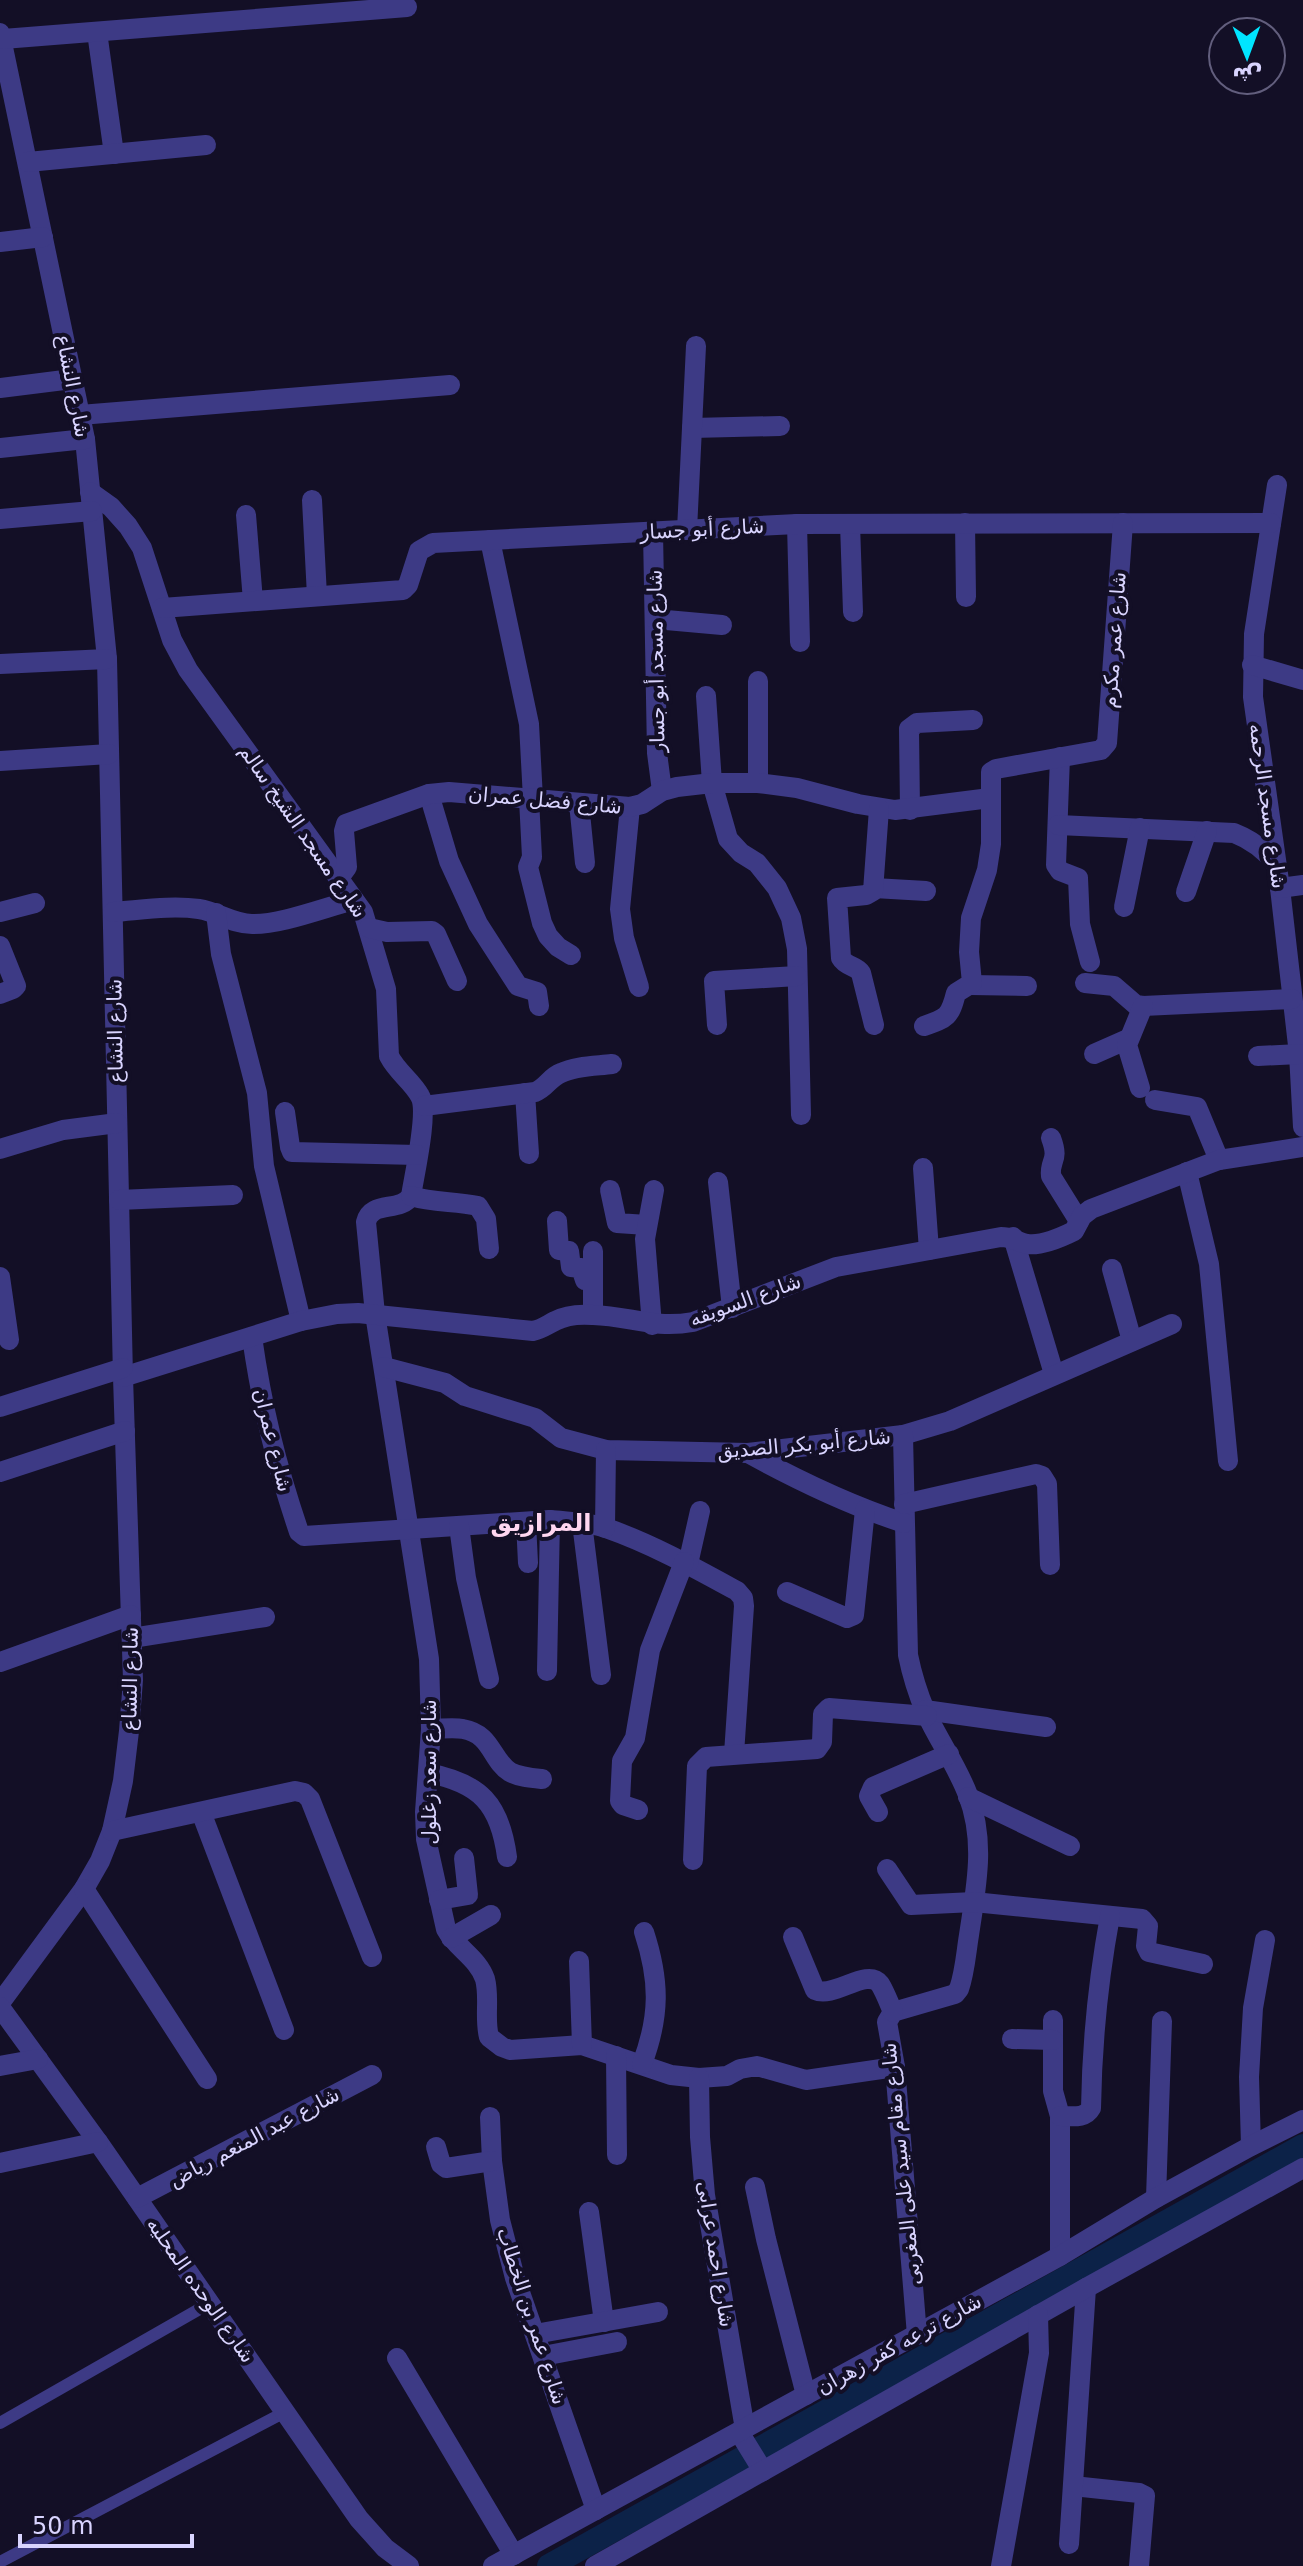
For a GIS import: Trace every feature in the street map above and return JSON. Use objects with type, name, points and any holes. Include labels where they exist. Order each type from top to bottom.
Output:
[{"type":"street","points":[[2,36],[97,32],[407,7]]},
{"type":"street","points":[[97,32],[114,154]]},
{"type":"street","name":"شارع النشاع","points":[[0,2005],[84,1889],[100,1861],[112,1831],[123,1781],[133,1680],[107,659],[85,439],[2,36]]},
{"type":"street","points":[[28,162],[206,145]]},
{"type":"street","points":[[0,242],[43,237]]},
{"type":"street","points":[[687,530],[696,346]]},
{"type":"street","points":[[0,388],[72,379]]},
{"type":"street","points":[[80,415],[450,385]]},
{"type":"street","points":[[692,428],[780,426]]},
{"type":"street","points":[[0,448],[85,439]]},
{"type":"street","name":"شارع مسجد الرحمه","points":[[1277,485],[1252,665],[1256,729],[1280,888],[1296,964],[1292,999],[1303,1127]]},
{"type":"street","points":[[312,500],[317,596]]},
{"type":"street","points":[[0,519],[91,502]]},
{"type":"street","name":"شارع مسجد الشيخ سالم","points":[[91,502],[120,516],[142,548],[172,640],[188,670],[363,912],[386,989],[389,1056],[418,1093],[424,1106]]},
{"type":"street","points":[[246,515],[253,601]]},
{"type":"street","points":[[965,523],[966,597]]},
{"type":"street","name":"شارع عمر مكرم","points":[[1060,757],[1097,751],[1107,743],[1123,523]]},
{"type":"street","name":"شارع أبو جسار","points":[[162,608],[403,590],[408,585],[417,556],[427,545],[490,540],[797,524],[1271,523]]},
{"type":"street","points":[[797,524],[800,642]]},
{"type":"street","points":[[850,524],[853,612]]},
{"type":"street","name":"شارع مسجد أبو جسار","points":[[653,532],[657,753],[662,791]]},
{"type":"street","points":[[490,540],[529,724],[532,857],[528,867],[548,936],[571,955]]},
{"type":"street","points":[[655,619],[722,625]]},
{"type":"street","points":[[0,664],[107,659]]},
{"type":"street","points":[[1252,665],[1303,680]]},
{"type":"street","points":[[758,681],[758,783]]},
{"type":"street","points":[[706,696],[712,783],[728,839],[741,853],[757,863],[777,888],[791,918],[797,949],[801,1115]]},
{"type":"street","points":[[910,810],[907,733],[911,726],[917,723],[973,720]]},
{"type":"street","points":[[0,761],[109,754]]},
{"type":"street","points":[[970,985],[971,918],[987,870],[991,844],[990,775],[993,770],[1060,757],[1056,865],[1060,871],[1078,878],[1079,916],[1090,962]]},
{"type":"street","name":"شارع فضل عمران","points":[[339,878],[347,867],[346,824],[429,794],[449,792],[630,807],[677,787],[758,783],[797,788],[879,809],[910,810],[990,798]]},
{"type":"street","points":[[429,794],[449,861],[478,924],[518,986],[537,992],[539,1006]]},
{"type":"street","points":[[579,803],[585,863]]},
{"type":"street","points":[[630,807],[620,909],[624,938],[639,987]]},
{"type":"street","points":[[874,888],[879,809]]},
{"type":"street","points":[[1058,825],[1234,833],[1265,850],[1276,864]]},
{"type":"street","points":[[1124,907],[1140,828]]},
{"type":"street","points":[[1186,892],[1207,831]]},
{"type":"street","points":[[1280,888],[1303,885]]},
{"type":"street","points":[[874,1025],[861,973],[841,958],[837,898],[866,895],[874,888],[926,891]]},
{"type":"street","points":[[113,912],[183,908],[216,913],[237,923],[254,925],[354,900]]},
{"type":"street","points":[[0,912],[35,903]]},
{"type":"street","points":[[216,913],[221,954],[257,1093],[267,1178],[301,1321]]},
{"type":"street","points":[[369,928],[387,932],[432,931],[457,981]]},
{"type":"street","points":[[0,946],[16,986],[0,994]]},
{"type":"street","points":[[717,1025],[714,981],[797,976]]},
{"type":"street","points":[[1085,983],[1114,986],[1136,1005],[1143,1006],[1292,999]]},
{"type":"street","points":[[924,1026],[947,1017],[956,993],[970,985],[1027,986]]},
{"type":"street","points":[[1143,1006],[1128,1039],[1127,1052],[1148,1094],[1197,1107],[1219,1160]]},
{"type":"street","points":[[1094,1054],[1128,1039]]},
{"type":"street","points":[[1258,1056],[1299,1054]]},
{"type":"street","points":[[375,1314],[366,1218],[374,1210],[407,1202],[411,1196],[424,1106],[541,1090],[554,1076],[566,1070],[612,1064]]},
{"type":"street","points":[[525,1093],[529,1154]]},
{"type":"street","points":[[285,1112],[292,1152],[417,1155]]},
{"type":"street","points":[[0,1149],[63,1130],[117,1123]]},
{"type":"street","points":[[1051,1138],[1056,1152],[1051,1176],[1079,1221]]},
{"type":"street","name":"شارع السويقه","points":[[0,1407],[301,1321],[337,1314],[375,1314],[533,1331],[567,1316],[593,1315],[652,1325],[693,1322],[836,1267],[1001,1237],[1037,1244],[1070,1233],[1091,1209],[1219,1160],[1303,1147]]},
{"type":"street","points":[[923,1168],[929,1250]]},
{"type":"street","points":[[1187,1172],[1209,1264],[1228,1461]]},
{"type":"street","points":[[718,1182],[732,1308]]},
{"type":"street","points":[[610,1190],[617,1223],[647,1225]]},
{"type":"street","points":[[652,1325],[645,1239],[654,1190]]},
{"type":"street","points":[[119,1200],[233,1195]]},
{"type":"street","points":[[411,1196],[426,1201],[478,1206],[486,1219],[489,1249]]},
{"type":"street","points":[[557,1221],[559,1250],[569,1251],[571,1267],[581,1268],[584,1279],[593,1280]]},
{"type":"street","points":[[1013,1237],[1054,1374]]},
{"type":"street","points":[[593,1251],[593,1315]]},
{"type":"street","points":[[1112,1269],[1132,1341]]},
{"type":"street","points":[[0,1277],[9,1340]]},
{"type":"street","name":"شارع سعد زغلول","points":[[375,1314],[429,1659],[431,1729],[426,1839],[446,1929],[451,1938],[473,1958],[484,1977],[488,2000],[487,2029],[495,2043],[510,2050],[582,2045],[671,2075],[699,2078],[727,2076],[740,2069],[757,2066],[806,2080],[895,2067]]},
{"type":"street","name":"شارع أبو بكر الصديق","points":[[384,1367],[445,1383],[465,1396],[535,1418],[561,1438],[606,1450],[748,1453],[903,1435],[950,1421],[1172,1324]]},
{"type":"street","name":"شارع عمران","points":[[252,1337],[262,1403],[277,1467],[299,1532],[307,1537],[408,1530]]},
{"type":"street","points":[[0,1472],[125,1431]]},
{"type":"street","name":"شارع مقام سيد على المغربى","points":[[903,1435],[908,1655],[915,1686],[926,1713],[968,1797],[976,1822],[979,1849],[979,1875],[959,1989],[955,1994],[893,2012],[886,2026],[895,2067],[917,2335]]},
{"type":"street","points":[[605,1528],[606,1450]]},
{"type":"street","points":[[748,1453],[805,1485],[865,1510],[904,1514],[1036,1474],[1042,1476],[1047,1484],[1050,1565]]},
{"type":"street","points":[[787,1592],[847,1618],[854,1615],[865,1510]]},
{"type":"street","points":[[638,1810],[620,1801],[622,1761],[635,1738],[650,1650],[686,1563],[700,1511]]},
{"type":"street","points":[[408,1530],[550,1520],[582,1523],[605,1528],[686,1563],[737,1591],[743,1598],[744,1606],[734,1754]]},
{"type":"street","points":[[547,1671],[550,1520]]},
{"type":"street","points":[[526,1522],[528,1563]]},
{"type":"street","points":[[582,1523],[601,1675]]},
{"type":"street","points":[[459,1526],[468,1590],[489,1679]]},
{"type":"street","points":[[0,1662],[131,1615]]},
{"type":"street","points":[[132,1638],[265,1617]]},
{"type":"street","points":[[693,1860],[697,1766],[701,1761],[712,1755],[817,1749],[822,1742],[823,1714],[829,1708],[926,1713],[1046,1727]]},
{"type":"street","points":[[431,1729],[463,1729],[476,1734],[487,1741],[510,1771],[542,1779]]},
{"type":"street","points":[[878,1812],[869,1796],[873,1787],[949,1754]]},
{"type":"street","points":[[428,1773],[453,1778],[475,1790],[493,1808],[504,1831],[507,1857]]},
{"type":"street","points":[[112,1831],[295,1791],[308,1796],[372,1957]]},
{"type":"street","points":[[968,1797],[1070,1846]]},
{"type":"street","points":[[201,1812],[284,2030]]},
{"type":"street","points":[[439,1900],[468,1895],[464,1858]]},
{"type":"street","points":[[887,1869],[911,1905],[974,1902],[1146,1922],[1146,1946],[1151,1954],[1203,1964]]},
{"type":"street","points":[[84,1889],[207,2079]]},
{"type":"street","points":[[451,1938],[491,1915]]},
{"type":"street","points":[[1060,2116],[1082,2116],[1091,2108],[1093,2028],[1110,1916]]},
{"type":"street","points":[[642,2064],[656,2012],[657,1985],[653,1958],[644,1932]]},
{"type":"street","points":[[793,1937],[815,1990],[828,1993],[873,1978],[879,1983],[893,2012]]},
{"type":"street","points":[[1251,2146],[1249,2077],[1253,2008],[1265,1940]]},
{"type":"street","points":[[579,1961],[582,2045]]},
{"type":"street","name":"شارع الوحده المحليه","points":[[0,2005],[359,2519],[385,2548],[409,2566]]},
{"type":"street","points":[[1156,2198],[1162,2021]]},
{"type":"street","points":[[1012,2039],[1053,2030],[1053,2091],[1060,2116],[1060,2256]]},
{"type":"street","points":[[616,2056],[617,2155]]},
{"type":"street","points":[[0,2066],[38,2059]]},
{"type":"street","name":"شارع عبد المنعم رياض","points":[[137,2198],[372,2075]]},
{"type":"street","name":"شارع احمد عرابى","points":[[699,2078],[705,2195],[742,2430]]},
{"type":"street","name":"شارع عمر بن الخطاب","points":[[490,2117],[500,2220],[515,2278],[596,2510]]},
{"type":"street","name":"شارع ترعه كفر زهران","points":[[493,2566],[1060,2256],[1156,2198],[1303,2120]]},
{"type":"street","points":[[0,2163],[98,2142]]},
{"type":"street","points":[[436,2147],[441,2164],[449,2169],[492,2161]]},
{"type":"street","points":[[608,2563],[763,2471],[1303,2168]]},
{"type":"street","points":[[755,2187],[806,2395]]},
{"type":"street","points":[[589,2212],[604,2322]]},
{"type":"street","points":[[1069,2544],[1086,2288]]},
{"type":"street","points":[[535,2334],[658,2312]]},
{"type":"street","points":[[1001,2566],[1039,2353],[1038,2315]]},
{"type":"street","points":[[543,2356],[617,2342]]},
{"type":"street","points":[[397,2358],[514,2555]]},
{"type":"street","points":[[742,2430],[763,2471]]},
{"type":"street","points":[[1073,2486],[1145,2496],[1139,2566]]},
{"type":"lane","points":[[0,2423],[210,2303]]},
{"type":"lane","points":[[0,2562],[285,2412]]},
{"type":"waterway","points":[[549,2566],[1303,2146]]},
{"type":"district","name":"المرازيق","points":[[541,1523]]}]
